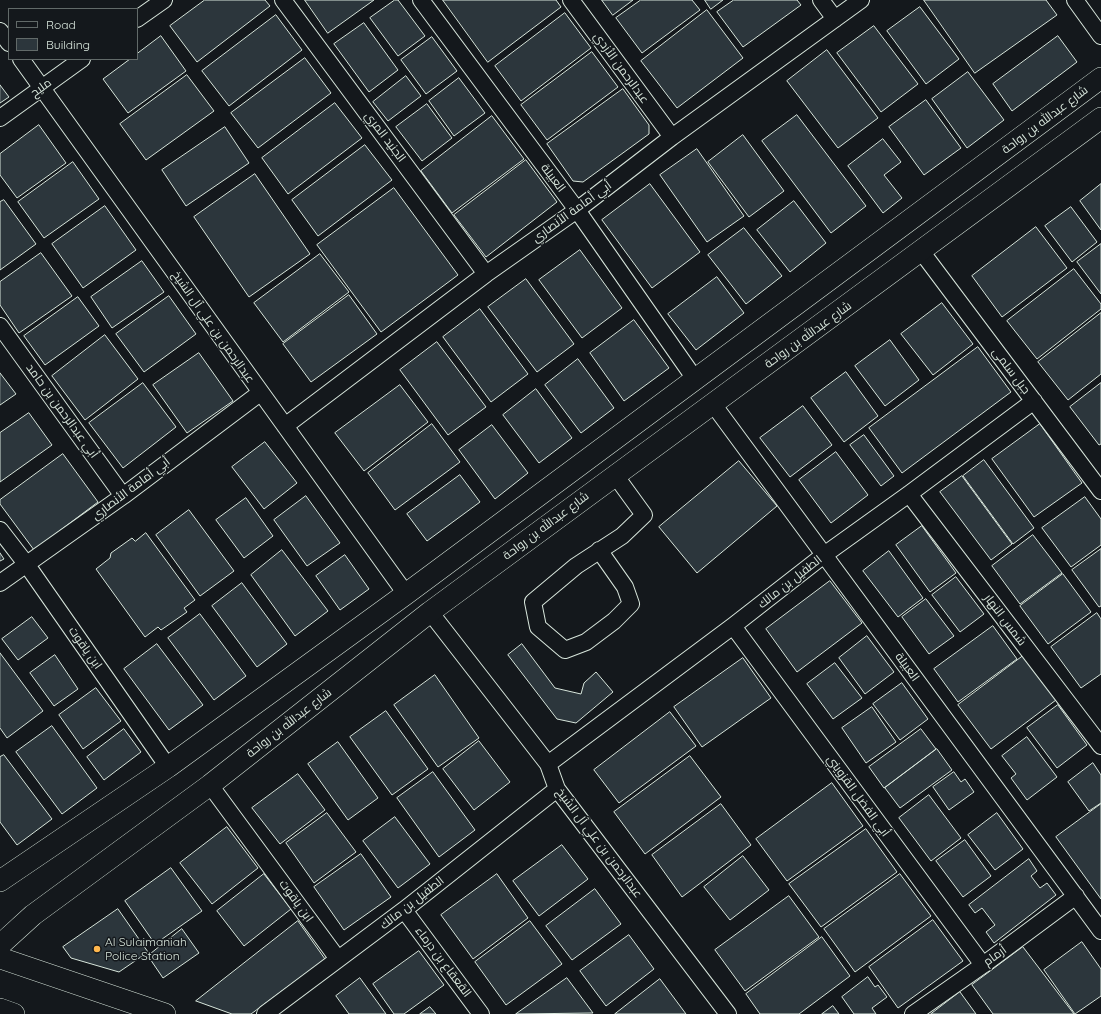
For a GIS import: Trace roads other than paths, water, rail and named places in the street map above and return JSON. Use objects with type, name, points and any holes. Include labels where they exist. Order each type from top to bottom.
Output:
[{"type":"street","points":[[138,18],[164,0]]},
{"type":"street","name":"الجنيد المري","points":[[283,0],[486,274]]},
{"type":"street","name":"العبيلة","points":[[421,0],[577,210],[696,379]]},
{"type":"street","name":"عبدالرحمن الأزدي","points":[[571,0],[672,137]]},
{"type":"street","points":[[821,0],[835,19]]},
{"type":"street","name":"أبي أمامة الأنصاري","points":[[285,426],[486,274],[577,210],[672,137],[860,0]]},
{"type":"street","points":[[1075,0],[1101,36]]},
{"type":"street","points":[[0,31],[8,42]]},
{"type":"street","name":"عبدالرحمن بن علي آل الشيخ","points":[[22,60],[43,87],[260,393],[406,594]]},
{"type":"street","name":"مليح","points":[[0,118],[81,60]]},
{"type":"street","name":"شارع عبدالله بن رواحة","points":[[0,881],[168,767],[406,594],[1101,78]]},
{"type":"street","name":"شارع عبدالله بن رواحة","points":[[0,945],[33,915],[210,786],[430,612],[921,251],[1100,122]]},
{"type":"street","name":"جبل سلمى","points":[[921,251],[1101,491]]},
{"type":"street","name":"أبي عبدالرحمن بن حامد","points":[[0,326],[123,496]]},
{"type":"street","name":"أبي أمامة الأنصاري","points":[[0,583],[123,496],[260,393]]},
{"type":"street","name":"الطفيل بن مالك","points":[[548,764],[733,626],[824,555],[1034,402]]},
{"type":"street","name":"العبيلة","points":[[713,404],[1101,931]]},
{"type":"street","points":[[599,550],[625,587],[631,604],[614,621],[586,642],[565,650],[538,627],[533,602],[576,566],[599,550],[622,536],[644,515],[615,475]]},
{"type":"street","name":"شمس النهار","points":[[909,494],[1101,746]]},
{"type":"street","name":"ابن ياقوت","points":[[0,530],[27,565],[168,767]]},
{"type":"street","name":"عبدالرحمن بن علي آل الشيخ","points":[[430,612],[548,764],[557,789],[728,1014]]},
{"type":"street","name":"أبي الفضل القزويني","points":[[733,626],[983,965]]},
{"type":"street","name":"ابن ياقوت","points":[[210,786],[338,959]]},
{"type":"street","name":"الطفيل بن مالك","points":[[265,1014],[404,910],[557,789]]},
{"type":"street","name":"أرمام","points":[[913,1014],[983,965],[1076,896]]},
{"type":"street","name":"القعقاع بن درماء","points":[[404,910],[481,1014]]},
{"type":"street","points":[[0,932],[33,915]]},
{"type":"street","points":[[0,958],[166,1014]]},
{"type":"street","points":[[0,1009],[14,1014]]},
{"type":"place","name":"Al Sulaimaniah Police Station","points":[[97,949]]}]
